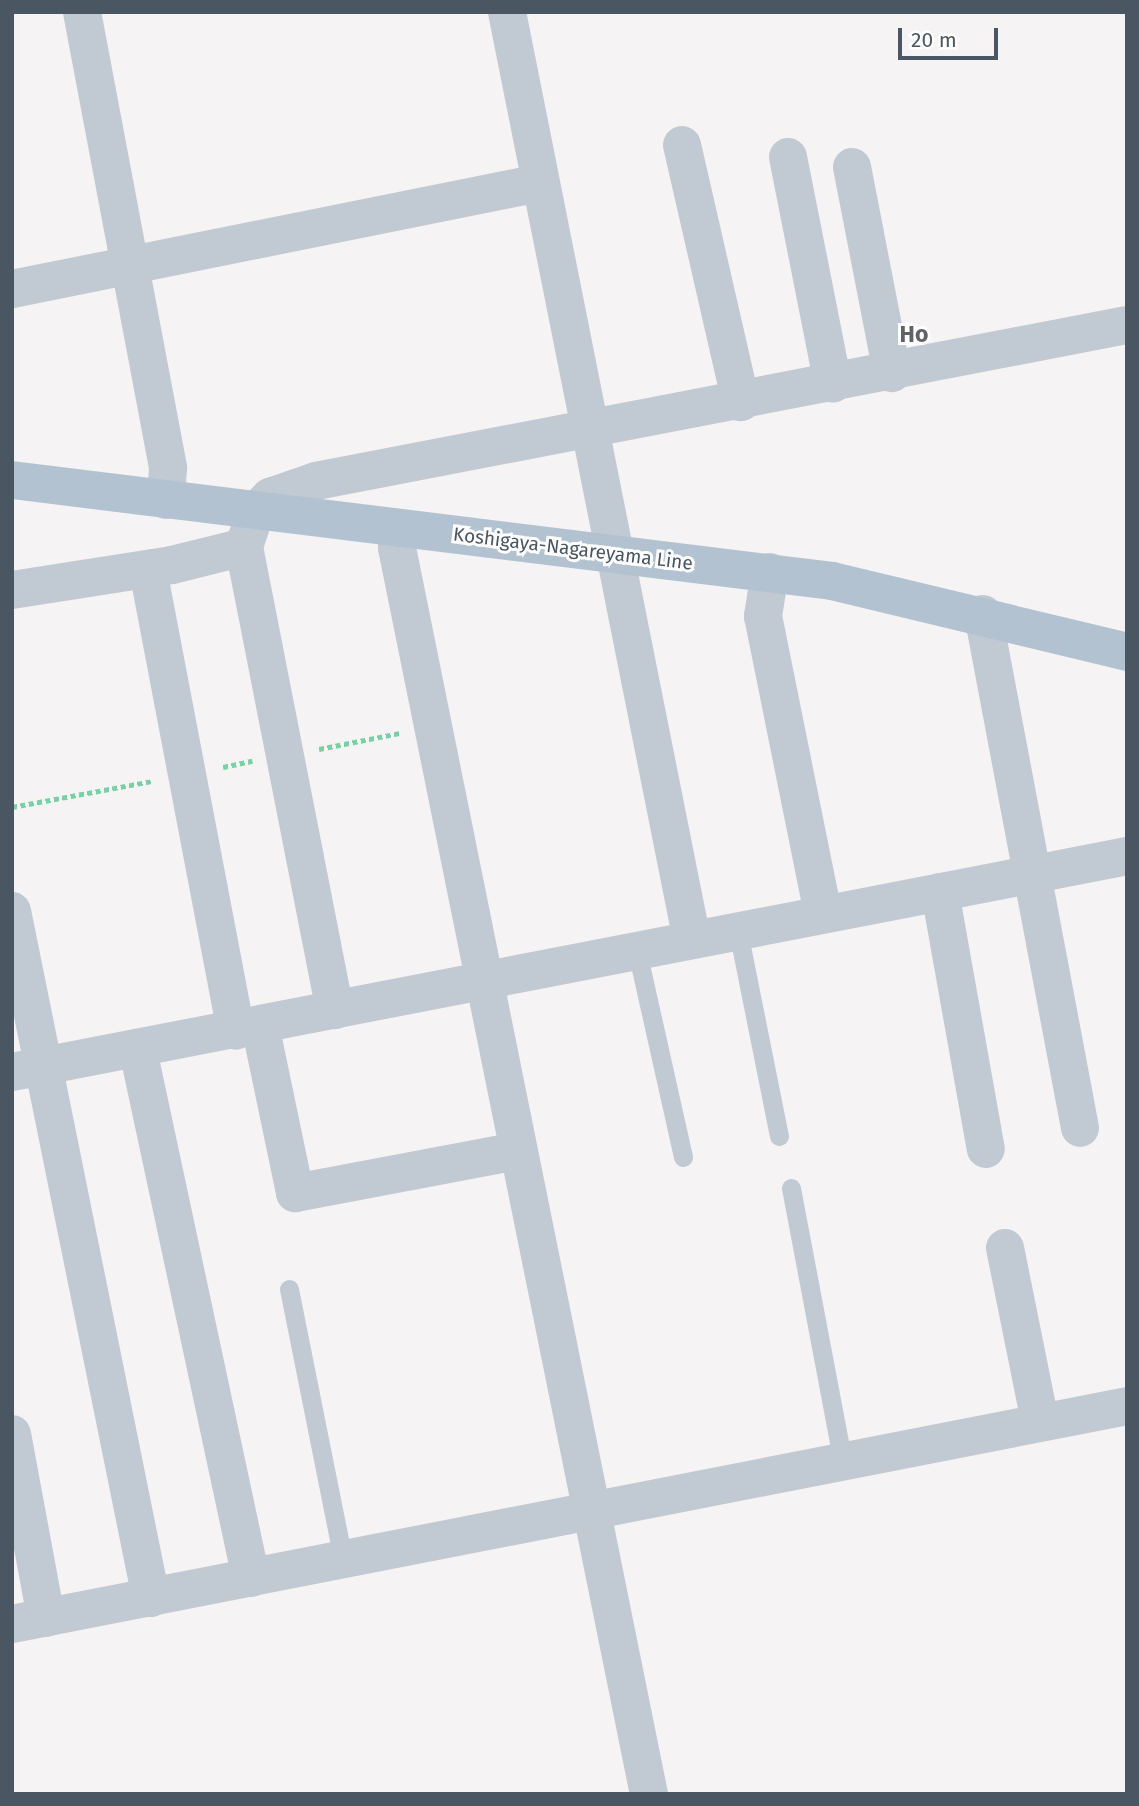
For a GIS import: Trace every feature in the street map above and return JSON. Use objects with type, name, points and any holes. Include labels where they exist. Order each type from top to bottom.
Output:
[{"type":"main road","name":"Koshigaya-Nagareyama Line","points":[[12,480],[400,530],[770,572],[982,614],[1127,652]]},
{"type":"street","points":[[82,12],[133,265],[168,468],[166,500]]},
{"type":"street","points":[[507,12],[538,183],[692,940]]},
{"type":"street","points":[[682,145],[741,402]]},
{"type":"street","points":[[788,157],[833,384]]},
{"type":"street","points":[[852,167],[892,373]]},
{"type":"street","points":[[12,289],[538,183]]},
{"type":"street","points":[[335,1010],[244,547],[256,511],[270,497],[316,481],[892,373],[1127,325]]},
{"type":"street","points":[[400,530],[397,548],[590,1513],[649,1794]]},
{"type":"street","points":[[12,590],[148,570],[244,547]]},
{"type":"street","points":[[148,570],[248,1028],[295,1193],[518,1151]]},
{"type":"street","points":[[770,572],[763,616],[823,914]]},
{"type":"street","points":[[982,614],[1035,873],[1080,1128]]},
{"type":"street","points":[[29,1069],[138,1050],[1127,856]]},
{"type":"street","points":[[940,892],[986,1149]]},
{"type":"street","points":[[12,911],[29,1069],[151,1598]]},
{"type":"street","points":[[138,1050],[250,1578]]},
{"type":"street","points":[[1005,1248],[1040,1422]]},
{"type":"street","points":[[12,1434],[29,1621],[1127,1406]]},
{"type":"lane","points":[[738,931],[779,1136]]},
{"type":"lane","points":[[637,951],[683,1157]]},
{"type":"lane","points":[[791,1188],[843,1463]]},
{"type":"lane","points":[[289,1289],[343,1560]]},
{"type":"district","name":"Ho","points":[[914,334]]}]
